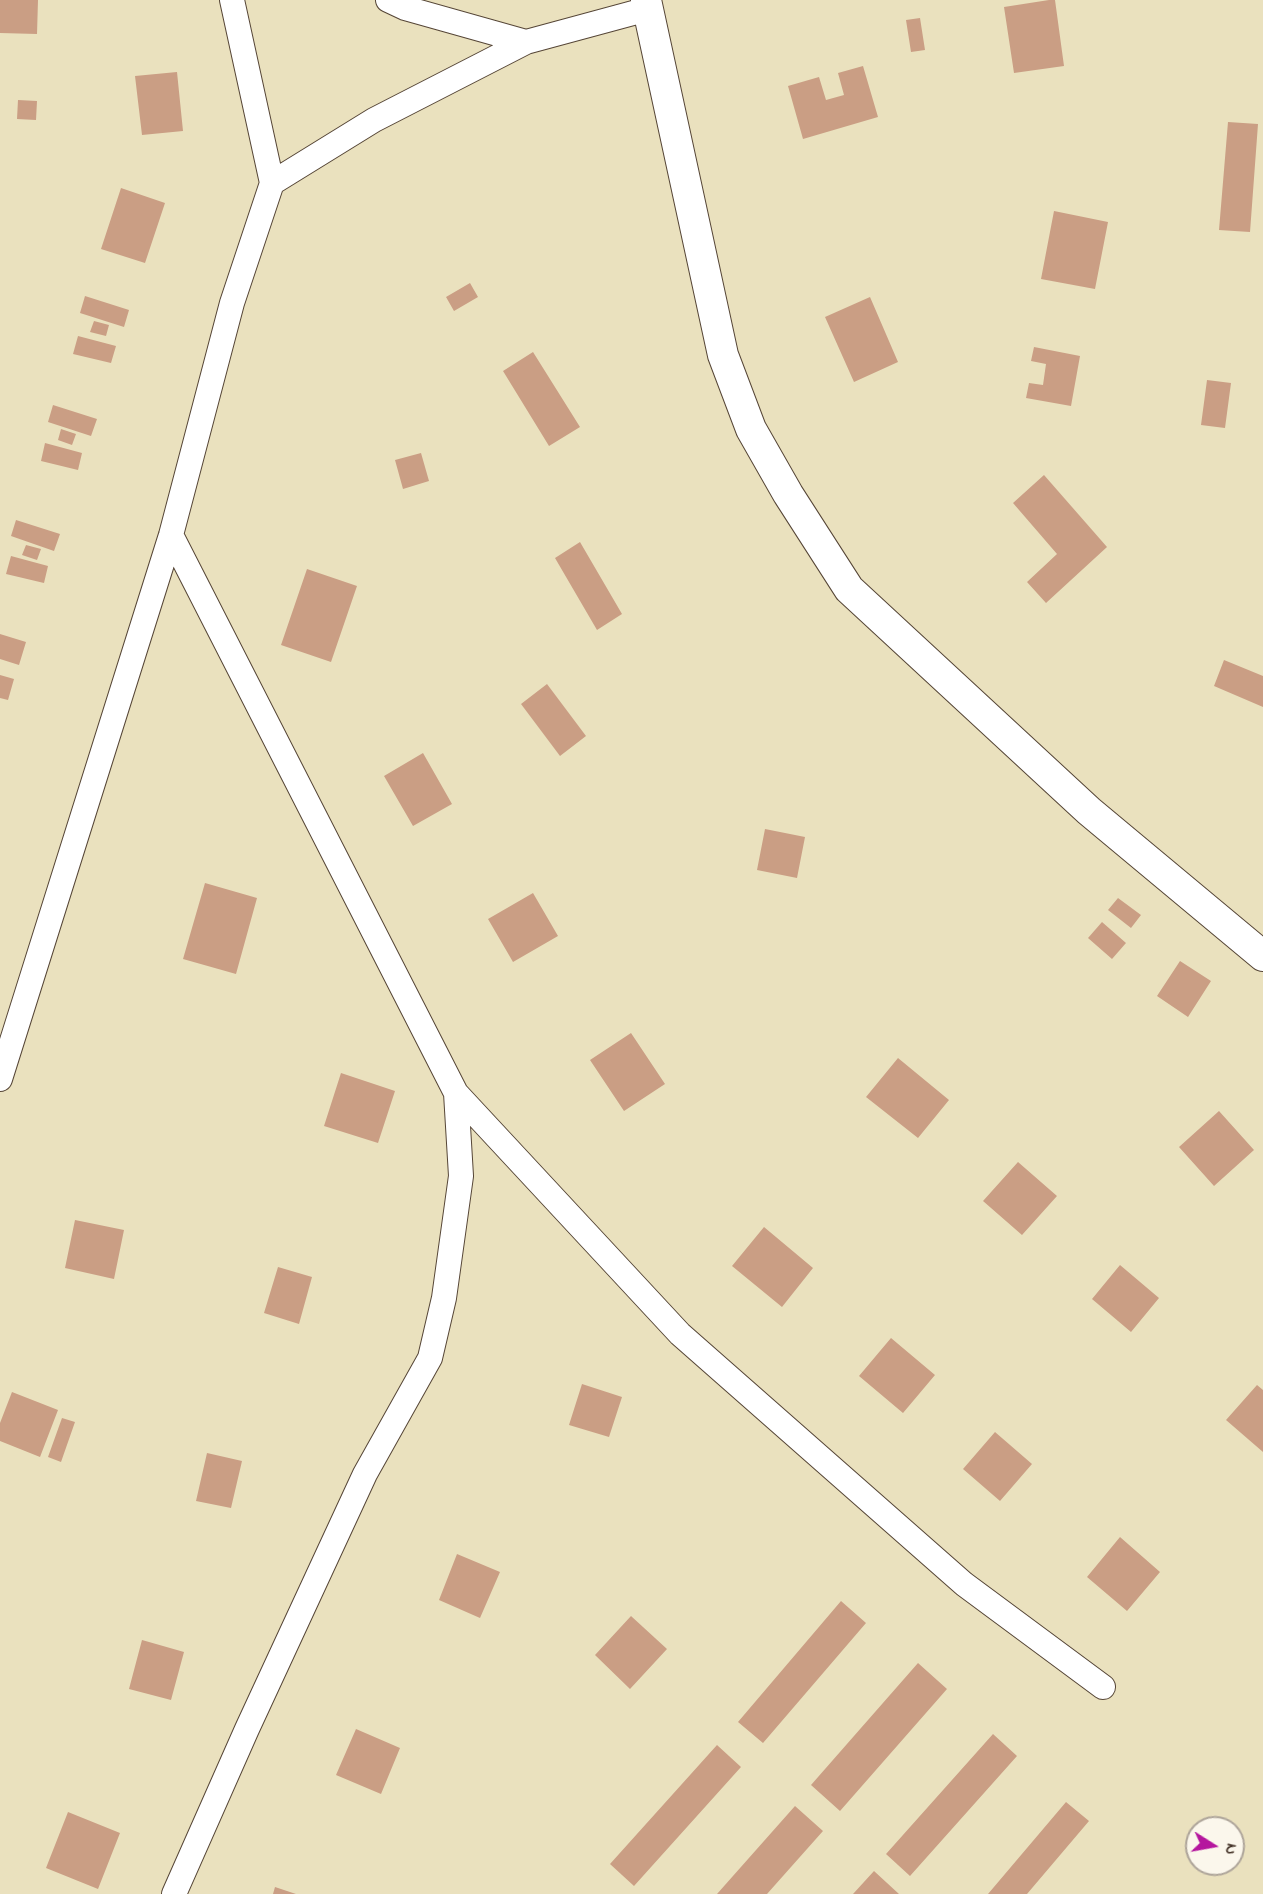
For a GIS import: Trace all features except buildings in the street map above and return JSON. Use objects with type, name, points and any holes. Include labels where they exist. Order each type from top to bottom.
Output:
[{"type":"street","points":[[0,1079],[171,535],[232,303],[272,183],[232,0]]},
{"type":"street","points":[[388,0],[405,8],[526,42]]},
{"type":"street","points":[[272,183],[374,120],[526,42],[647,4],[723,356],[751,429],[788,494],[849,589],[1089,811],[1263,956]]},
{"type":"street","points":[[171,535],[456,1093],[680,1335],[964,1584],[1103,1687]]},
{"type":"street","points":[[174,1894],[247,1729],[365,1474],[430,1358],[444,1298],[461,1176],[456,1093]]}]
